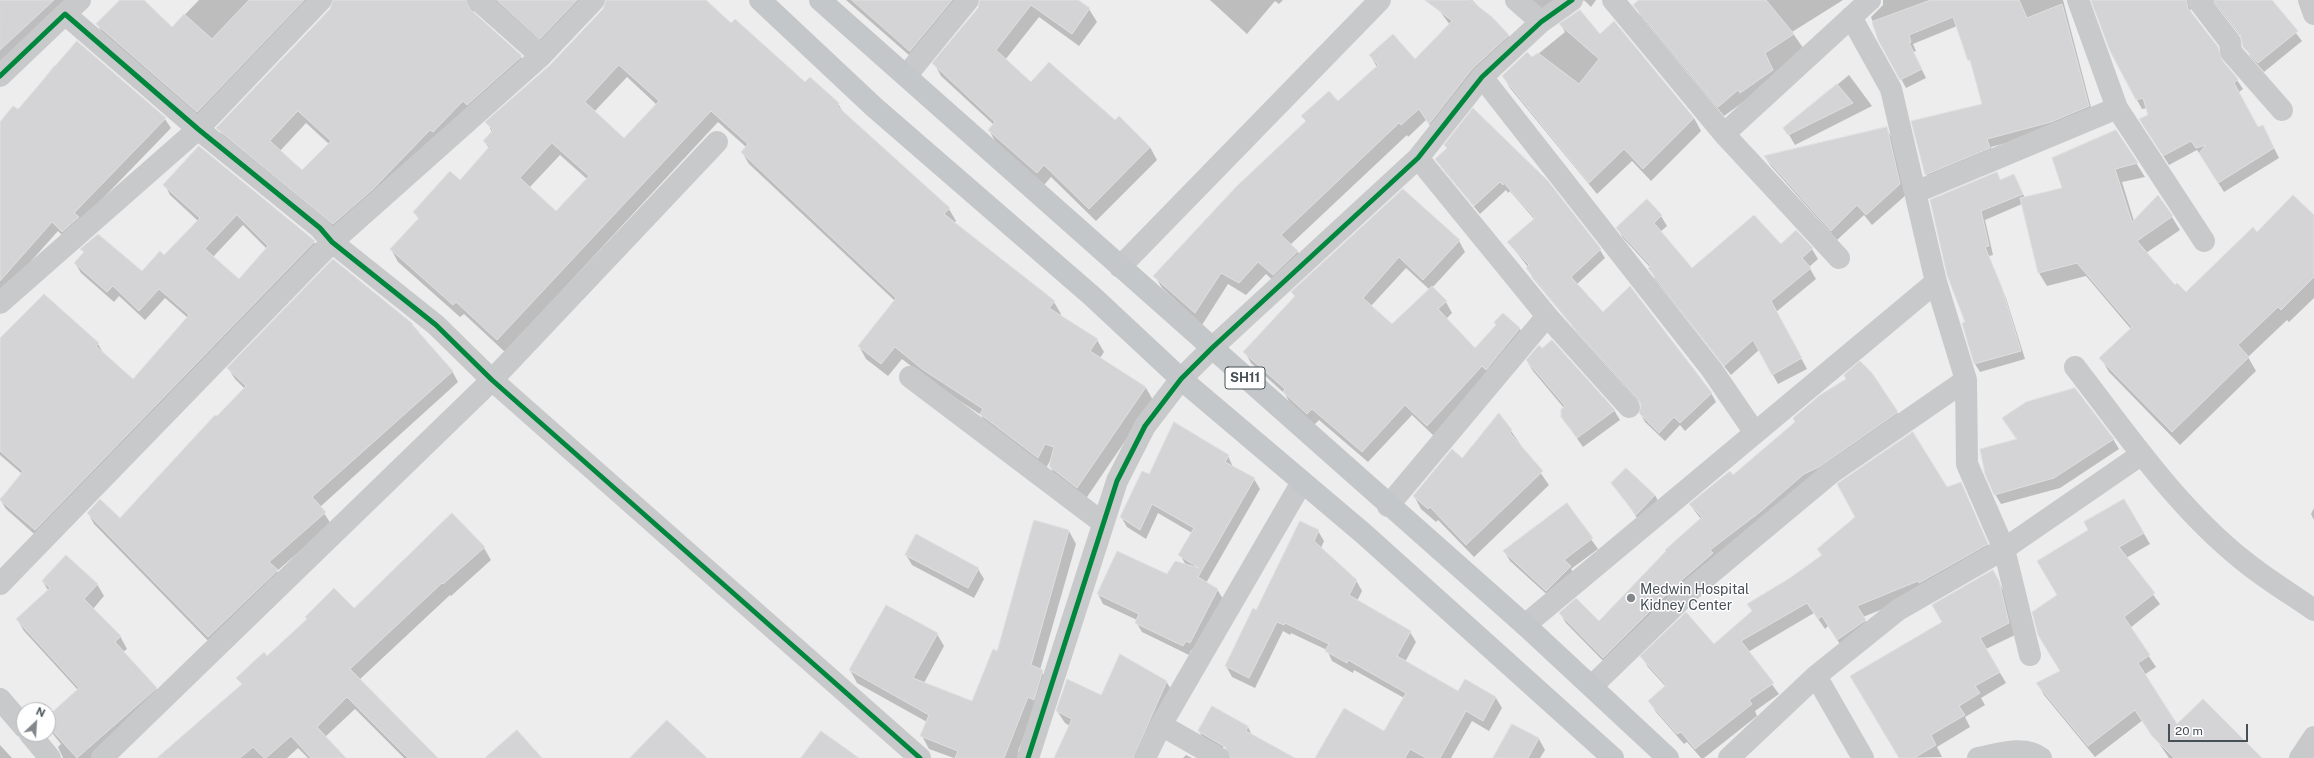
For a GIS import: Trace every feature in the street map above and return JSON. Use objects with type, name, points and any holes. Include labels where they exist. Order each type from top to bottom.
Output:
[{"type":"main road","points":[[760,0],[874,107],[1092,296],[1181,379],[1364,534],[1613,758]]},
{"type":"main road","name":"SH11","points":[[820,0],[1388,506],[1524,625],[1592,686],[1668,758]]},
{"type":"street","points":[[0,303],[198,129],[321,0]]},
{"type":"street","points":[[478,0],[541,56]]},
{"type":"street","points":[[0,584],[332,242],[541,56],[594,0]]},
{"type":"street","points":[[906,76],[968,0]]},
{"type":"street","points":[[1120,267],[1380,0]]},
{"type":"street","points":[[1516,0],[1541,22]]},
{"type":"street","points":[[1028,758],[1117,481],[1145,426],[1181,379],[1212,348],[1418,158],[1482,77],[1541,22],[1572,0]]},
{"type":"street","points":[[1613,0],[1724,134],[1839,258]]},
{"type":"street","points":[[1724,134],[1870,0]]},
{"type":"street","points":[[2078,0],[2082,6],[2117,108],[2204,241]]},
{"type":"street","points":[[2198,0],[2230,42],[2232,52],[2282,110]]},
{"type":"street","points":[[2309,0],[2314,14]]},
{"type":"street","points":[[0,76],[72,7],[198,129],[276,190],[320,228],[332,242],[436,325],[492,380],[920,758]]},
{"type":"street","points":[[1851,17],[1891,89],[1936,282],[1966,380],[1967,464],[2004,549],[2030,655]]},
{"type":"street","points":[[1482,77],[1712,370],[1755,433]]},
{"type":"street","points":[[1916,192],[2117,108]]},
{"type":"street","points":[[102,758],[492,380],[717,142]]},
{"type":"street","points":[[1418,158],[1547,316],[1629,407]]},
{"type":"street","points":[[1524,625],[1936,282]]},
{"type":"street","points":[[1388,506],[1547,316]]},
{"type":"street","points":[[2075,367],[2142,454],[2203,523],[2244,561],[2314,610]]},
{"type":"street","points":[[910,377],[1103,523]]},
{"type":"street","points":[[1592,686],[1693,588],[1831,473],[1966,380]]},
{"type":"street","points":[[1729,758],[1816,676],[1898,610],[2004,549],[2142,454]]},
{"type":"street","points":[[1145,758],[1160,725],[1302,482]]},
{"type":"street","points":[[1816,676],[1863,758]]},
{"type":"street","points":[[0,699],[16,718]]},
{"type":"street","points":[[1160,725],[1219,758]]},
{"type":"street","points":[[2300,758],[2314,737]]},
{"type":"street","points":[[37,742],[50,758]]},
{"type":"street","points":[[1978,758],[2017,751],[2033,752],[2041,758]]},
{"type":"building","points":[[0,0],[54,0],[0,50]]},
{"type":"building","points":[[120,0],[144,0],[172,27],[184,14],[212,39],[249,0],[304,0],[197,112],[96,24]]},
{"type":"building","points":[[333,0],[466,0],[470,9],[522,56],[467,105],[463,101],[433,132],[430,130],[373,189],[333,224],[216,128],[330,9]],"holes":[[[298,111],[331,141],[302,170],[270,141]]]},
{"type":"building","points":[[497,0],[577,0],[540,39]]},
{"type":"building","points":[[606,0],[706,0],[731,23],[735,19],[805,82],[810,77],[839,103],[837,106],[950,208],[944,214],[1055,301],[1049,308],[1098,339],[1090,351],[1146,387],[1077,488],[1049,466],[1054,447],[1045,444],[1038,458],[980,414],[983,409],[922,369],[895,347],[881,364],[858,346],[896,298],[741,152],[748,144],[711,111],[497,340],[456,302],[453,305],[390,249],[419,218],[413,212],[450,171],[460,180],[490,146],[483,141],[493,130],[485,122],[550,65],[603,9]],"holes":[[[619,65],[659,101],[624,138],[585,102]],[[552,143],[589,176],[556,211],[520,178]]]},
{"type":"building","points":[[852,0],[952,0],[910,51]]},
{"type":"building","points":[[980,0],[1078,0],[1090,8],[1072,34],[1031,5],[996,50],[1031,82],[1049,62],[1115,120],[1119,116],[1150,147],[1089,209],[1044,165],[1037,173],[988,130],[995,122],[932,63],[978,8]]},
{"type":"building","points":[[1425,0],[1470,0],[1492,17],[1509,35],[1472,69],[1429,124],[1419,109],[1401,125],[1399,123],[1281,235],[1298,251],[1273,275],[1258,262],[1239,283],[1221,273],[1195,313],[1153,276],[1237,186],[1306,121],[1301,116],[1329,91],[1338,101],[1378,65],[1369,55],[1393,34],[1415,59],[1452,21]]},
{"type":"building","points":[[1639,0],[1766,0],[1794,34],[1765,53],[1773,70],[1740,93],[1738,90],[1718,107],[1633,5]]},
{"type":"building","points":[[1931,0],[2019,0],[2027,18],[2062,4],[2089,106],[2051,122],[1987,139],[1990,148],[1925,175],[1911,121],[1982,104],[1970,60],[1968,61],[1953,17],[1909,35],[1911,42],[1909,43],[1922,69],[1900,80],[1878,40],[1872,22]]},
{"type":"building","points":[[2091,0],[2186,0],[2188,8],[2218,47],[2222,60],[2238,79],[2234,83],[2258,127],[2263,125],[2274,148],[2218,183],[2199,153],[2206,145],[2196,148],[2191,141],[2163,156],[2139,119],[2148,115],[2143,98],[2136,100],[2110,51]]},
{"type":"building","points":[[2214,0],[2272,0],[2298,31],[2258,63],[2243,47],[2240,34]]},
{"type":"building","points":[[1580,10],[1600,34],[1614,21],[1694,118],[1643,169],[1624,149],[1589,183],[1502,76],[1527,52],[1532,57],[1538,53],[1579,84],[1599,59],[1559,24]]},
{"type":"building","points":[[77,41],[166,118],[74,213],[79,217],[62,232],[52,222],[0,281],[0,122],[13,106],[18,109]]},
{"type":"building","points":[[1837,84],[1853,103],[1788,135],[1783,128]]},
{"type":"building","points":[[1473,108],[1548,181],[1601,249],[1571,277],[1603,312],[1630,286],[1712,393],[1680,423],[1674,417],[1659,433],[1639,413],[1641,405],[1638,399],[1571,324],[1526,268],[1529,265],[1507,242],[1535,218],[1504,183],[1503,185],[1500,182],[1474,206],[1435,159],[1447,148],[1444,145]]},
{"type":"building","points":[[1887,127],[1900,184],[1866,215],[1857,205],[1831,231],[1764,156]]},
{"type":"building","points":[[2116,130],[2138,163],[2115,169],[2132,222],[2158,195],[2173,216],[2137,241],[2175,285],[2177,283],[2186,292],[2253,227],[2257,232],[2293,195],[2314,215],[2314,277],[2281,310],[2278,307],[2238,345],[2249,357],[2172,432],[2099,358],[2132,327],[2077,263],[2038,273],[2020,198],[2062,188],[2052,158]]},
{"type":"building","points":[[199,146],[315,241],[35,530],[0,500],[23,471],[0,451],[0,338],[44,294],[99,343],[96,346],[133,379],[189,315],[159,289],[139,311],[113,286],[107,292],[74,263],[84,252],[80,249],[98,234],[142,271],[160,251],[164,255],[200,218],[163,185]],"holes":[[[237,215],[268,246],[239,279],[205,249]]]},
{"type":"building","points":[[1997,172],[2000,180],[2014,174],[2023,194],[1981,211],[1989,246],[1985,247],[2002,288],[2021,351],[1974,364],[1962,323],[1965,322],[1947,275],[1930,200]]},
{"type":"building","points":[[1403,189],[1460,240],[1423,280],[1399,257],[1363,298],[1392,324],[1432,286],[1447,301],[1438,309],[1475,348],[1496,325],[1494,322],[1503,313],[1520,328],[1486,370],[1482,366],[1427,426],[1405,405],[1362,452],[1312,409],[1307,414],[1283,392],[1285,389],[1243,352],[1295,296],[1291,292]]},
{"type":"building","points":[[1647,199],[1662,215],[1654,223],[1692,268],[1754,215],[1781,244],[1796,230],[1813,248],[1802,258],[1811,268],[1771,301],[1802,358],[1772,375],[1753,340],[1724,366],[1648,268],[1651,266],[1616,228]]},
{"type":"building","points":[[333,259],[413,324],[412,325],[453,371],[312,497],[326,512],[269,562],[278,570],[208,637],[87,513],[100,499],[120,518],[215,415],[217,416],[246,386],[227,368]]},
{"type":"building","points":[[1552,340],[1615,410],[1577,438],[1561,417],[1561,409],[1565,406],[1526,360],[1539,345],[1542,348]]},
{"type":"building","points":[[1860,361],[1872,373],[1898,412],[1819,467],[1804,474],[1760,512],[1710,550],[1713,553],[1676,585],[1603,658],[1559,613],[1576,598],[1599,621],[1666,551],[1665,550],[1702,517],[1689,504],[1730,471],[1733,475],[1795,422],[1793,418],[1820,395],[1846,379],[1844,375]]},
{"type":"building","points":[[2075,388],[2114,439],[2054,478],[1994,495],[1985,474],[1980,449],[2017,439],[2002,418],[2026,402]]},
{"type":"building","points":[[1499,413],[1512,430],[1510,433],[1543,471],[1466,545],[1430,507],[1428,509],[1413,496],[1452,449],[1462,458]]},
{"type":"building","points":[[1174,422],[1229,455],[1225,462],[1255,478],[1198,577],[1218,589],[1190,643],[1186,641],[1183,646],[1135,623],[1139,614],[1097,594],[1117,551],[1167,574],[1175,561],[1199,568],[1178,555],[1194,528],[1152,504],[1140,530],[1120,517],[1142,471],[1149,474]]},
{"type":"building","points":[[1913,432],[1947,487],[1961,482],[1988,544],[1919,583],[1918,581],[1857,606],[1866,620],[1837,640],[1822,616],[1818,619],[1807,603],[1741,641],[1774,683],[1749,700],[1752,704],[1695,749],[1681,732],[1677,734],[1648,701],[1666,685],[1640,656],[1686,612],[1714,644],[1752,611],[1747,604],[1790,578],[1822,555],[1817,549],[1855,517],[1837,484]]},
{"type":"building","points":[[1626,468],[1655,495],[1636,515],[1611,483]]},
{"type":"building","points":[[2124,499],[2144,533],[2119,547],[2155,593],[2124,617],[2150,655],[2138,663],[2177,724],[2203,699],[2262,758],[2174,758],[2152,736],[2135,710],[2088,746],[2036,683],[2060,671],[2038,635],[2032,612],[2057,595],[2037,561],[2088,530],[2084,522]]},
{"type":"building","points":[[1567,503],[1593,538],[1564,560],[1571,566],[1546,591],[1503,551]]},
{"type":"building","points":[[452,513],[485,547],[443,584],[442,583],[350,669],[438,758],[408,758],[347,697],[317,727],[346,758],[311,758],[291,736],[266,758],[264,758],[253,747],[240,758],[157,758],[242,684],[236,678],[264,652],[267,656],[307,619],[305,617],[334,588],[354,608]]},
{"type":"building","points":[[1034,520],[1069,530],[1031,665],[1043,670],[1034,700],[1028,697],[1004,758],[955,758],[958,751],[920,736],[929,715],[849,670],[886,605],[938,633],[913,678],[972,701],[993,649],[997,651]]},
{"type":"building","points":[[1300,521],[1319,530],[1314,541],[1357,580],[1349,595],[1411,631],[1397,656],[1458,691],[1465,679],[1496,697],[1483,721],[1466,711],[1440,758],[1426,758],[1410,749],[1405,758],[1315,758],[1344,708],[1384,731],[1406,693],[1348,660],[1347,663],[1325,651],[1329,644],[1285,623],[1284,625],[1277,622],[1249,678],[1225,666],[1253,608],[1256,610]]},
{"type":"building","points":[[916,534],[979,568],[968,588],[905,555]]},
{"type":"building","points":[[66,555],[98,584],[84,599],[121,636],[115,642],[157,688],[77,758],[56,735],[56,709],[79,688],[16,619],[50,588],[42,581]]},
{"type":"building","points":[[1993,570],[1999,581],[2009,623],[1980,638],[2000,672],[1975,686],[1980,693],[1959,706],[1965,715],[1931,735],[1936,745],[1914,758],[1899,758],[1850,676],[1942,622],[1932,605]]},
{"type":"building","points":[[1120,654],[1167,681],[1133,758],[1054,758],[1072,719],[1056,711],[1067,679],[1101,695]]},
{"type":"building","points":[[1212,706],[1248,726],[1246,731],[1295,758],[1231,758],[1225,747],[1198,731]]},
{"type":"building","points":[[667,720],[707,758],[630,758]]},
{"type":"building","points":[[1512,724],[1539,738],[1528,758],[1493,758]]},
{"type":"building","points":[[517,730],[542,758],[485,758]]},
{"type":"building","points":[[821,731],[859,758],[801,758]]},
{"type":"cycle path","points":[[1028,758],[1117,481],[1145,426],[1181,379],[1212,348],[1418,158],[1482,77],[1541,22],[1572,0]]},
{"type":"cycle path","points":[[0,76],[65,14],[198,129],[320,228],[332,242],[436,325],[492,380],[920,758]]},
{"type":"place","name":"Medwin Hospital Kidney Center","points":[[1631,598]]}]
